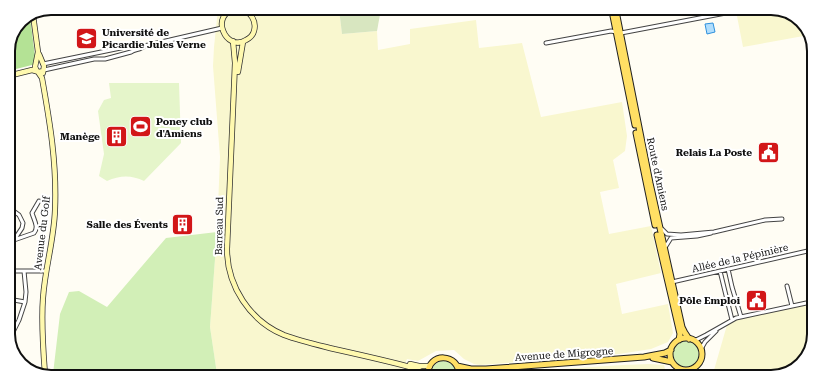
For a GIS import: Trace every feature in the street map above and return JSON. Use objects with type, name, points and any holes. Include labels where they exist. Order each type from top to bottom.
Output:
[{"type":"main road","points":[[226,15],[223,18],[222,28],[225,35],[228,39],[234,42],[243,42],[253,34],[255,27],[251,15]]},
{"type":"main road","name":"Route d'Amiens","points":[[613,15],[682,327],[684,333],[691,339]]},
{"type":"main road","name":"Route d'Amiens","points":[[616,15],[618,32],[647,187],[680,334],[679,340]]},
{"type":"main road","points":[[34,20],[38,52],[44,67],[42,78]]},
{"type":"main road","name":"Barreau Sud","points":[[234,42],[235,63],[227,256],[231,275],[237,292],[257,318],[284,335],[418,370]]},
{"type":"main road","name":"Barreau Sud","points":[[243,42],[239,59],[238,73],[229,247],[232,271],[242,296],[253,310],[267,323],[285,333],[413,364],[430,366]]},
{"type":"main road","points":[[38,52],[36,65],[38,72]]},
{"type":"main road","points":[[15,73],[31,68],[39,63],[44,67]]},
{"type":"main road","points":[[38,72],[44,67]]},
{"type":"main road","points":[[15,74],[32,70],[38,72]]},
{"type":"main road","name":"Avenue du Golf","points":[[38,72],[42,78],[53,139],[56,178],[56,212],[43,298],[42,331],[45,369]]},
{"type":"main road","points":[[691,339],[698,343],[701,349],[701,360],[694,368],[682,370],[676,367],[672,362],[671,350],[674,344],[679,340],[691,339]]},
{"type":"main road","name":"Avenue de Migrogne","points":[[430,366],[436,359],[443,358],[450,359],[458,366],[471,369],[486,369],[644,357],[665,353],[671,350]]},
{"type":"main road","name":"Avenue de Migrogne","points":[[644,357],[659,358],[672,362]]},
{"type":"main road","points":[[429,370],[430,366]]},
{"type":"main road","points":[[458,366],[458,370]]},
{"type":"street","points":[[546,43],[714,15]]},
{"type":"street","points":[[44,67],[107,58],[131,52],[144,46],[222,28]]},
{"type":"street","points":[[44,67],[47,64],[140,44],[144,46]]},
{"type":"street","points":[[15,240],[36,231],[37,227],[32,213],[39,201]]},
{"type":"street","points":[[656,210],[666,246],[670,271]]},
{"type":"street","points":[[15,212],[20,215],[23,223],[20,233],[15,239]]},
{"type":"street","points":[[666,246],[672,238],[697,236],[765,220],[782,220]]},
{"type":"street","points":[[662,229],[667,234],[671,235],[714,232]]},
{"type":"street","name":"Allée de la Pépinière","points":[[672,282],[807,251]]},
{"type":"street","points":[[728,269],[741,317]]},
{"type":"street","points":[[15,271],[46,271]]},
{"type":"street","points":[[15,328],[19,320],[26,292],[24,271]]},
{"type":"street","points":[[720,271],[732,320]]},
{"type":"street","points":[[788,286],[792,306]]},
{"type":"street","points":[[15,300],[24,302]]},
{"type":"street","points":[[691,339],[700,338],[732,320],[741,317],[807,303]]},
{"type":"street","points":[[701,349],[709,338],[722,326]]},
{"type":"shaded area","points":[[217,15],[340,15],[342,34],[377,31],[378,50],[410,44],[410,29],[476,20],[479,48],[522,43],[541,117],[622,102],[627,136],[625,151],[613,160],[619,188],[600,192],[609,234],[651,226],[661,273],[616,284],[622,314],[668,304],[673,333],[668,342],[651,349],[619,354],[480,365],[464,359],[454,350],[436,351],[418,361],[407,359],[403,370],[216,370],[210,327],[217,232],[220,157],[213,66]]},
{"type":"shaded area","points":[[737,15],[772,15],[785,18],[795,24],[804,36],[743,47]]},
{"type":"shaded area","points":[[807,304],[807,334],[804,348],[800,356],[791,364],[776,370],[714,370],[727,325],[737,319]]},
{"type":"shaded area","points":[[623,365],[664,365],[665,370],[546,370]]},
{"type":"green space","points":[[340,15],[380,15],[377,31],[342,34]]},
{"type":"green space","points":[[31,21],[36,64],[15,69],[16,41],[22,29]]},
{"type":"green space","name":"Poney club d'Amiens","points":[[109,83],[179,83],[181,143],[144,181],[126,176],[107,181],[99,176],[104,154],[98,111],[104,100],[111,98]]},
{"type":"green space","points":[[217,232],[210,327],[216,370],[53,370],[60,314],[69,292],[79,291],[107,307],[166,238]]},
{"type":"green space","points":[[686,341],[695,345],[699,354],[695,363],[686,367],[677,363],[673,354],[677,345]]},
{"type":"green space","points":[[441,361],[448,362],[455,370],[432,370],[436,363]]},
{"type":"water","points":[[713,23],[715,32],[707,34],[705,24]]},
{"type":"place","name":"Université de Picardie Jules Verne","points":[[87,38]]},
{"type":"place","name":"Poney club d'Amiens","points":[[140,127]]},
{"type":"place","name":"Manège","points":[[116,136]]},
{"type":"place","name":"Relais La Poste","points":[[768,152]]},
{"type":"place","name":"Salle des Évents","points":[[183,224]]},
{"type":"place","name":"Pôle Emploi","points":[[756,300]]}]
